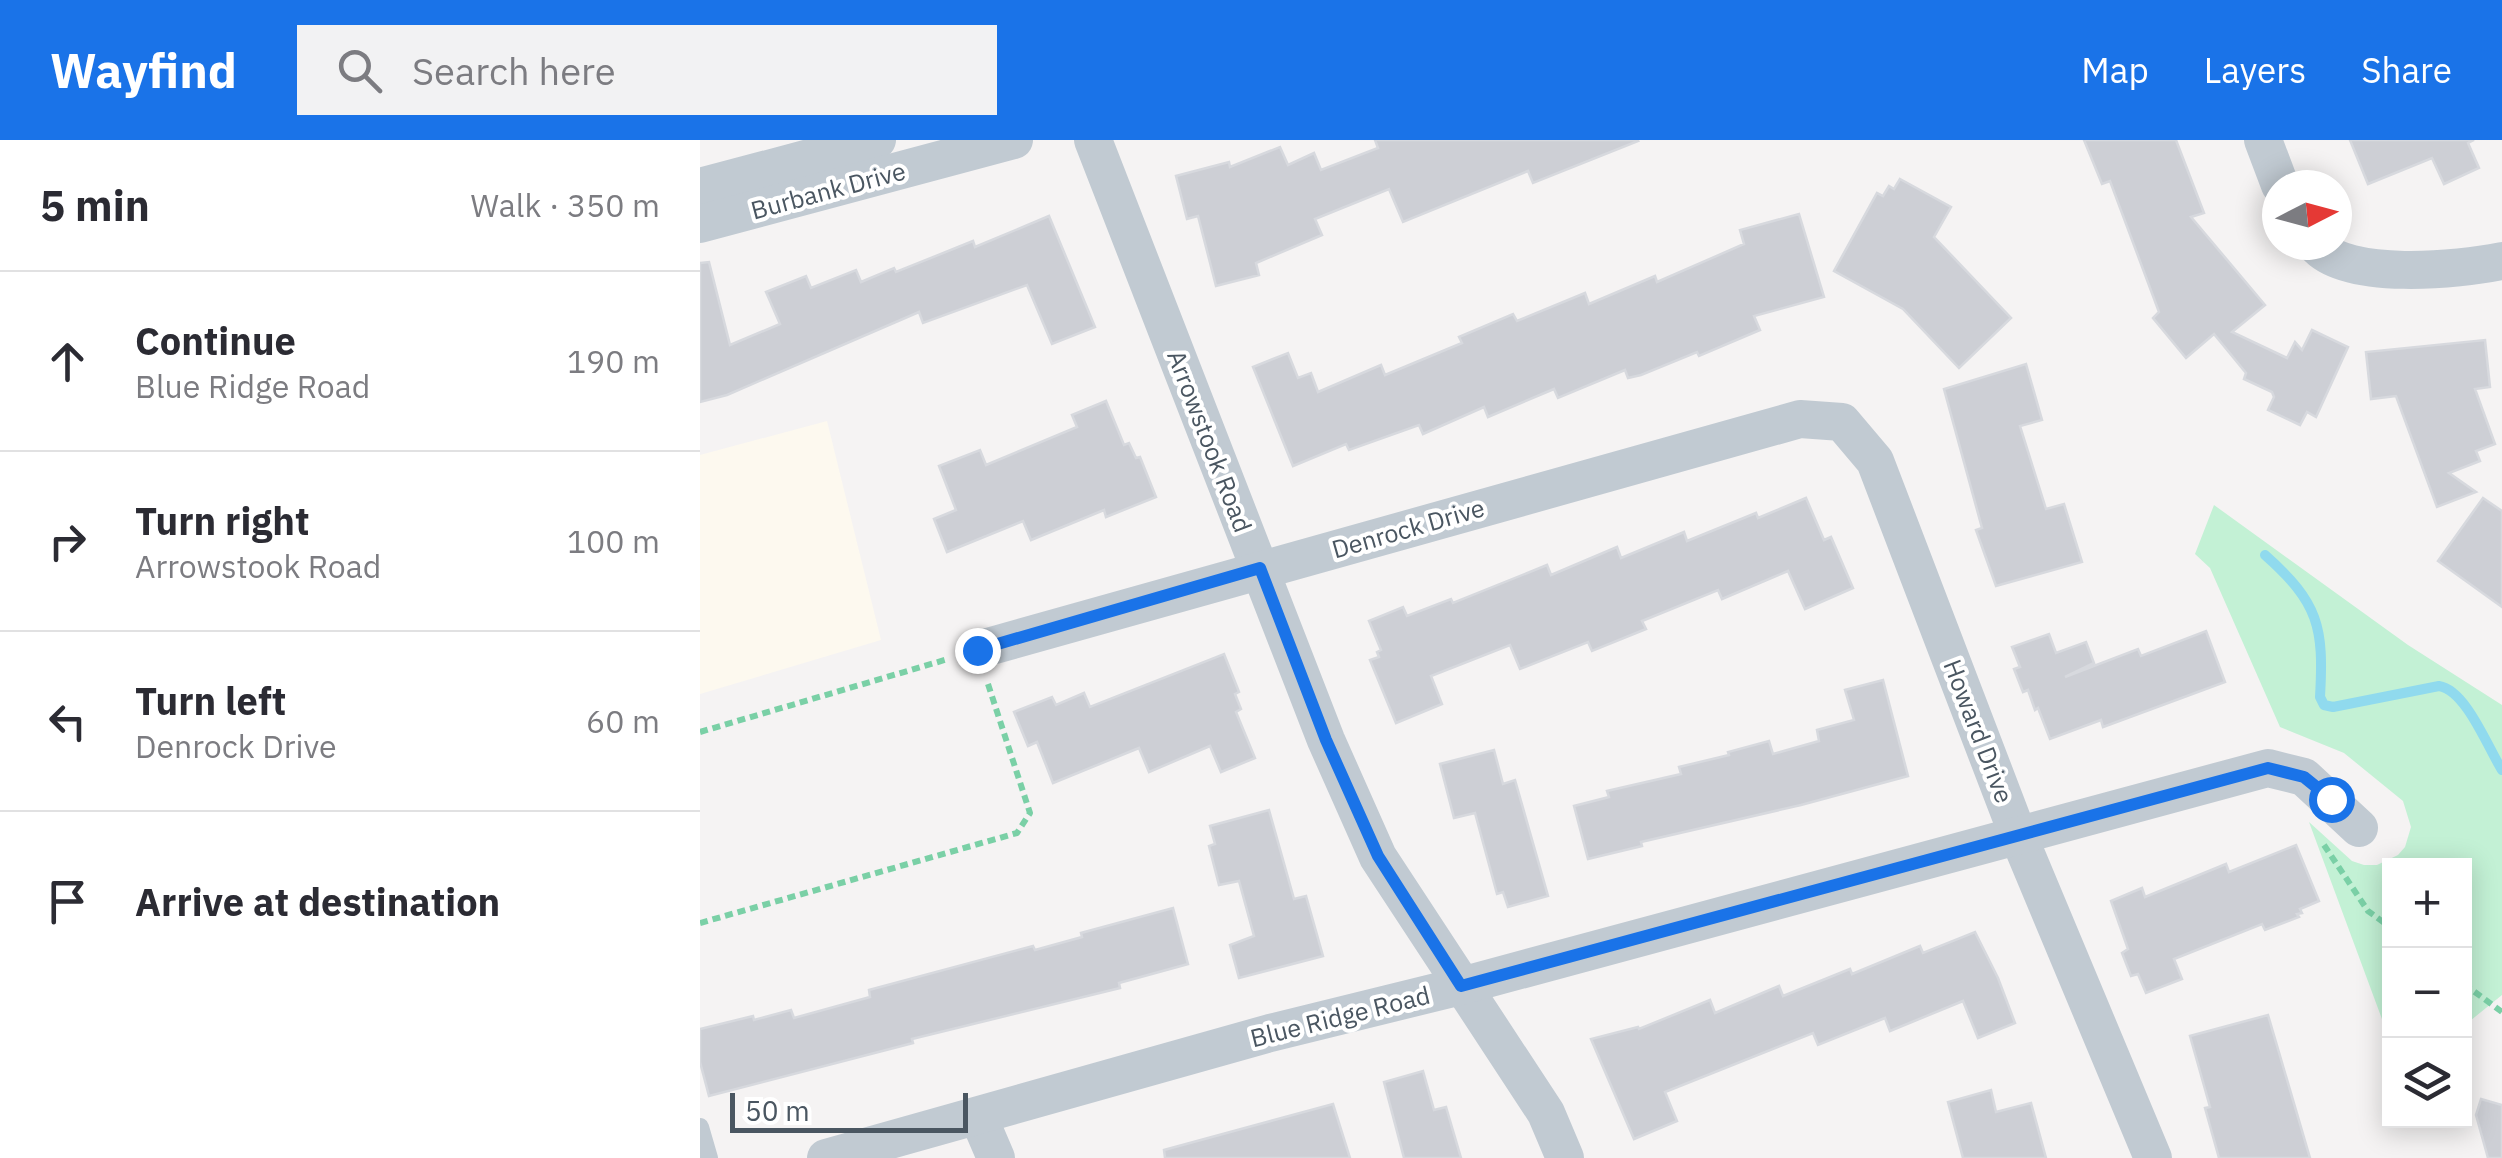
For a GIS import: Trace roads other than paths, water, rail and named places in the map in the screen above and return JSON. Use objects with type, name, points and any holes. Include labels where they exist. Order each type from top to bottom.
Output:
[{"type":"street","name":"Burbank Drive","points":[[700,188],[878,140]]},
{"type":"street","name":"Burbank Drive","points":[[700,224],[1014,140]]},
{"type":"street","name":"Arrowstook Road","points":[[1093,140],[1326,740],[1378,856],[1546,1112],[1565,1158]]},
{"type":"street","points":[[2263,140],[2274,170]]},
{"type":"street","points":[[2344,260],[2396,272],[2502,261]]},
{"type":"street","name":"Denrock Drive","points":[[977,650],[1800,419],[1842,422]]},
{"type":"street","name":"Howard Drive","points":[[1842,422],[1875,461],[2018,835],[2153,1158]]},
{"type":"street","name":"Blue Ridge Road","points":[[826,1158],[1270,1033],[1461,986],[2268,768],[2304,777],[2359,828]]},
{"type":"street","points":[[978,1116],[996,1158]]},
{"type":"lane","points":[[700,1127],[709,1158]]},
{"type":"waterway","points":[[2265,555],[2297,588],[2314,618],[2319,634],[2320,697],[2324,705],[2333,707],[2439,686],[2449,690],[2467,709],[2502,770]]}]
